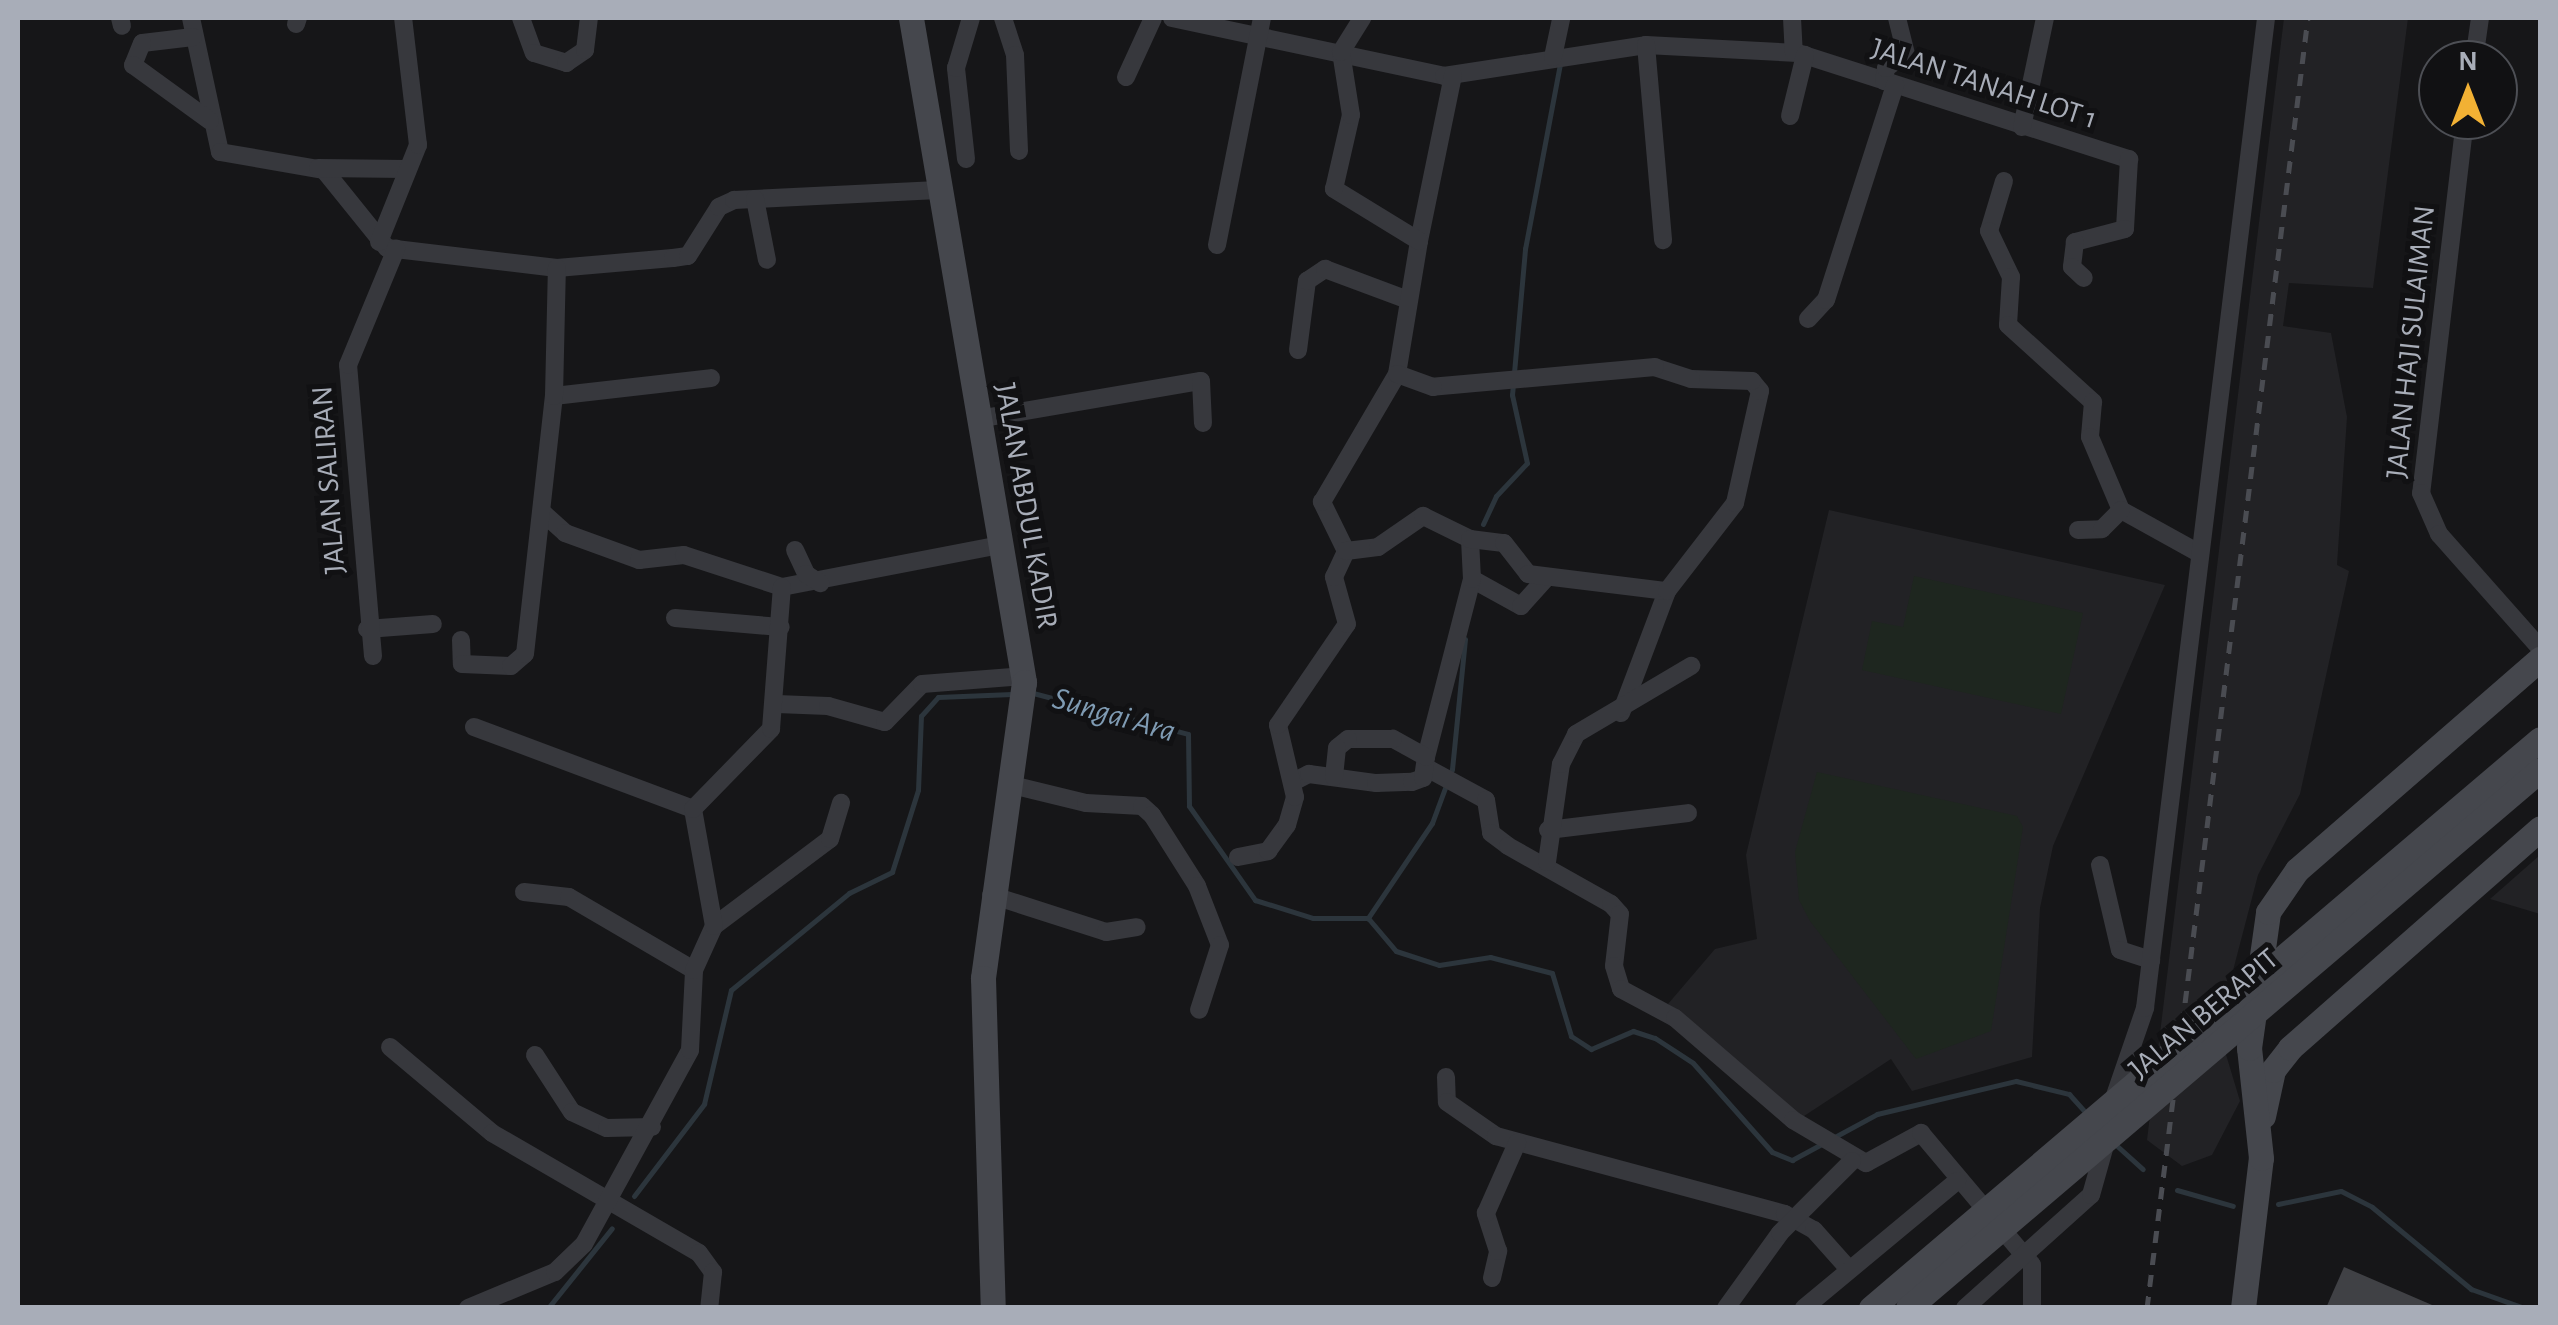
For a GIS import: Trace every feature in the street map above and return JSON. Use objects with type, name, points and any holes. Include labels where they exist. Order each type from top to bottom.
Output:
[{"type":"main road","name":"JALAN ABDUL KADIR","points":[[912,18],[1023,688],[1012,784],[990,896],[983,978],[994,1308]]},
{"type":"main road","points":[[2260,1136],[2252,1022],[2258,958],[2278,892],[2540,659]]},
{"type":"main road","points":[[1872,1308],[2540,739]]},
{"type":"main road","name":"JALAN BERAPIT","points":[[1908,1308],[2540,770]]},
{"type":"main road","points":[[2243,1308],[2260,1136],[2273,1070],[2290,1048],[2540,828]]},
{"type":"main road","points":[[2252,1022],[2290,1048]]},
{"type":"street","points":[[191,18],[210,122],[229,158],[318,168],[406,169]]},
{"type":"street","name":"JALAN SALIRAN","points":[[373,656],[367,628],[348,365],[388,245],[420,120],[403,18]]},
{"type":"street","points":[[521,18],[534,53],[566,62],[585,50],[589,18]]},
{"type":"street","points":[[966,159],[956,68],[971,18]]},
{"type":"street","points":[[1003,18],[1015,55],[1019,150]]},
{"type":"street","points":[[1126,77],[1154,18]]},
{"type":"street","name":"JALAN TANAH LOT 1","points":[[1174,18],[1453,75],[1646,45],[1799,54],[2129,158],[2125,229],[2075,242],[2072,267],[2084,278]]},
{"type":"street","points":[[1218,245],[1262,18]]},
{"type":"street","points":[[1362,18],[1341,52],[1351,115],[1334,189],[1419,241]]},
{"type":"street","points":[[1553,57],[1561,18]]},
{"type":"street","points":[[1790,116],[1799,54],[1792,18]]},
{"type":"street","points":[[1808,319],[1826,300],[1890,83],[1886,68],[1906,54],[1897,18]]},
{"type":"street","points":[[2022,127],[2045,18]]},
{"type":"street","points":[[1965,1308],[2101,1180],[2114,1084],[2145,1008],[2196,551],[2266,18]]},
{"type":"street","points":[[193,37],[142,44],[133,65],[210,122]]},
{"type":"street","points":[[1646,45],[1663,240]]},
{"type":"street","points":[[1346,552],[1322,502],[1397,374],[1453,75]]},
{"type":"street","name":"JALAN HAJI SULAIMAN","points":[[2464,140],[2421,494],[2439,534],[2540,648]]},
{"type":"street","points":[[318,168],[344,189],[388,245],[557,268],[688,256],[719,206],[754,199],[938,190]]},
{"type":"street","points":[[2004,181],[1989,231],[2011,277],[2008,325],[2092,402],[2090,437],[2121,510],[2196,551]]},
{"type":"street","points":[[754,199],[767,260]]},
{"type":"street","points":[[460,640],[462,664],[521,664],[554,396],[557,268]]},
{"type":"street","points":[[1298,350],[1307,281],[1325,268],[1408,300]]},
{"type":"street","points":[[1397,374],[1417,387],[1615,367],[1752,381],[1760,391],[1735,503],[1668,591],[1622,713]]},
{"type":"street","points":[[554,396],[711,378]]},
{"type":"street","points":[[978,419],[1201,381],[1203,424]]},
{"type":"street","points":[[2078,530],[2102,529],[2121,510]]},
{"type":"street","points":[[542,512],[565,533],[639,560],[684,555],[782,587],[1000,545]]},
{"type":"street","points":[[1346,552],[1378,547],[1423,516],[1470,539],[1504,544],[1528,574],[1545,580],[1668,591]]},
{"type":"street","points":[[1293,782],[1334,777],[1412,782],[1430,766],[1472,579],[1470,539]]},
{"type":"street","points":[[795,550],[806,574],[820,582]]},
{"type":"street","points":[[1238,857],[1268,851],[1287,825],[1293,782],[1278,725],[1347,624],[1334,577],[1346,552]]},
{"type":"street","points":[[1472,579],[1522,606],[1545,580]]},
{"type":"street","points":[[693,809],[771,729],[777,704],[782,587]]},
{"type":"street","points":[[675,618],[780,627]]},
{"type":"street","points":[[367,628],[433,624]]},
{"type":"street","points":[[1546,862],[1548,830],[1566,749],[1576,734],[1622,713],[1692,666]]},
{"type":"street","points":[[777,704],[828,706],[885,722],[922,684],[1023,688]]},
{"type":"street","points":[[474,727],[693,809]]},
{"type":"street","points":[[1334,777],[1338,748],[1348,738],[1404,742],[1430,766],[1486,800],[1491,833],[1546,862],[1620,914],[1614,966],[1621,989],[1675,1018],[1816,1136],[1852,1161],[1878,1160],[1920,1133],[2036,1272],[2032,1308]]},
{"type":"street","points":[[1012,784],[1086,803],[1142,806],[1152,814],[1197,886],[1220,945],[1199,1010]]},
{"type":"street","points":[[468,1308],[555,1272],[610,1200],[690,1050],[694,970],[714,926],[830,839],[841,803]]},
{"type":"street","points":[[693,809],[714,926]]},
{"type":"street","points":[[1548,830],[1688,813]]},
{"type":"street","points":[[2100,865],[2120,950],[2150,960]]},
{"type":"street","points":[[524,892],[568,896],[694,970]]},
{"type":"street","points":[[990,896],[1106,932],[1136,927]]},
{"type":"street","points":[[390,1047],[492,1133],[709,1262],[709,1308]]},
{"type":"street","points":[[535,1055],[572,1112],[608,1128],[652,1127]]},
{"type":"street","points":[[1446,1077],[1441,1090],[1462,1116],[1517,1143],[1800,1221],[1847,1268]]},
{"type":"street","points":[[1492,1278],[1498,1251],[1486,1213],[1517,1143]]},
{"type":"street","points":[[1726,1308],[1756,1262],[1800,1221],[1852,1161]]},
{"type":"street","points":[[1804,1308],[1847,1268],[1957,1181]]},
{"type":"shaded area","points":[[2284,18],[2408,18],[2373,288],[2289,283],[2283,326],[2331,333],[2347,417],[2337,565],[2349,571],[2300,794],[2258,875],[2218,1028],[2240,1101],[2212,1155],[2182,1166],[2147,1140]]},
{"type":"shaded area","points":[[1829,510],[2165,585],[2053,846],[2040,908],[2032,1057],[1912,1091],[1891,1059],[1801,1118],[1668,1004],[1715,949],[1757,939],[1746,855]]},
{"type":"shaded area","points":[[1914,576],[2083,613],[2061,714],[1862,670],[1872,621],[1903,627]]},
{"type":"shaded area","points":[[1817,772],[2017,816],[2023,827],[1991,1031],[1916,1059],[1810,921],[1799,900],[1795,852]]},
{"type":"shaded area","points":[[2540,855],[2540,914],[2490,899]]},
{"type":"building","points":[[2344,1267],[2439,1308],[2326,1308]]},
{"type":"waterway","points":[[1483,524],[1496,496],[1527,463],[1512,395],[1525,249],[1560,64]]},
{"type":"waterway","points":[[1465,639],[1452,769],[1432,823],[1368,918],[1396,951],[1439,965],[1490,957],[1552,973],[1571,1036],[1591,1049],[1633,1031],[1655,1038],[1693,1063],[1772,1152],[1792,1160],[1877,1114],[2016,1081],[2069,1094],[2088,1115]]},
{"type":"waterway","name":"Sungai Ara","points":[[1033,693],[1188,734],[1189,806],[1255,900],[1313,918],[1368,918]]},
{"type":"waterway","name":"Sungai Ara","points":[[634,1196],[704,1104],[731,990],[849,893],[892,872],[918,790],[921,716],[938,697],[1012,694]]},
{"type":"waterway","points":[[2116,1145],[2143,1169]]},
{"type":"waterway","points":[[2177,1190],[2233,1206]]},
{"type":"waterway","points":[[2278,1204],[2341,1191],[2372,1207],[2471,1289],[2524,1308]]},
{"type":"waterway","name":"Sungai Ara","points":[[548,1308],[612,1228]]},
{"type":"railway","points":[[2147,1308],[2308,18]]}]
